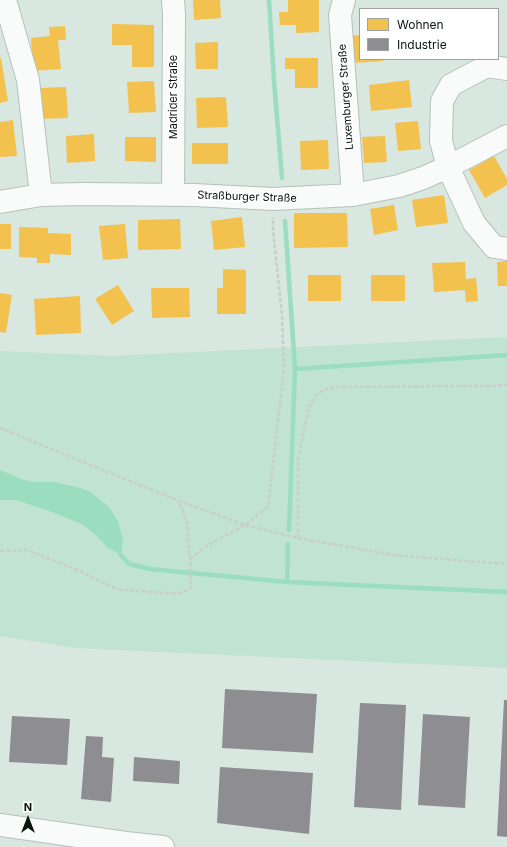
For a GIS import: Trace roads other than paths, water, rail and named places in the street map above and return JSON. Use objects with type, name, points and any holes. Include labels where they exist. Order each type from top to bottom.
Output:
[{"type":"street","points":[[5,0],[28,80],[41,195]]},
{"type":"street","name":"Madrider Straße","points":[[173,0],[173,195]]},
{"type":"street","name":"Luxemburger Straße","points":[[344,0],[340,15],[353,195]]},
{"type":"street","points":[[507,69],[487,66],[451,85],[442,101],[441,140],[448,167],[474,223],[494,247],[507,249]]},
{"type":"street","name":"Straßburger Straße","points":[[0,202],[41,195],[82,194],[173,195],[273,199],[353,195],[399,186],[423,178],[448,167],[507,136]]},
{"type":"street","points":[[0,825],[163,847]]},
{"type":"waterway","points":[[269,0],[282,178]]},
{"type":"waterway","points":[[285,221],[295,369],[289,530]]},
{"type":"waterway","points":[[295,369],[507,355]]},
{"type":"waterway","points":[[287,582],[288,544]]},
{"type":"waterway","points":[[121,555],[129,564],[150,569],[287,582],[507,592]]}]
